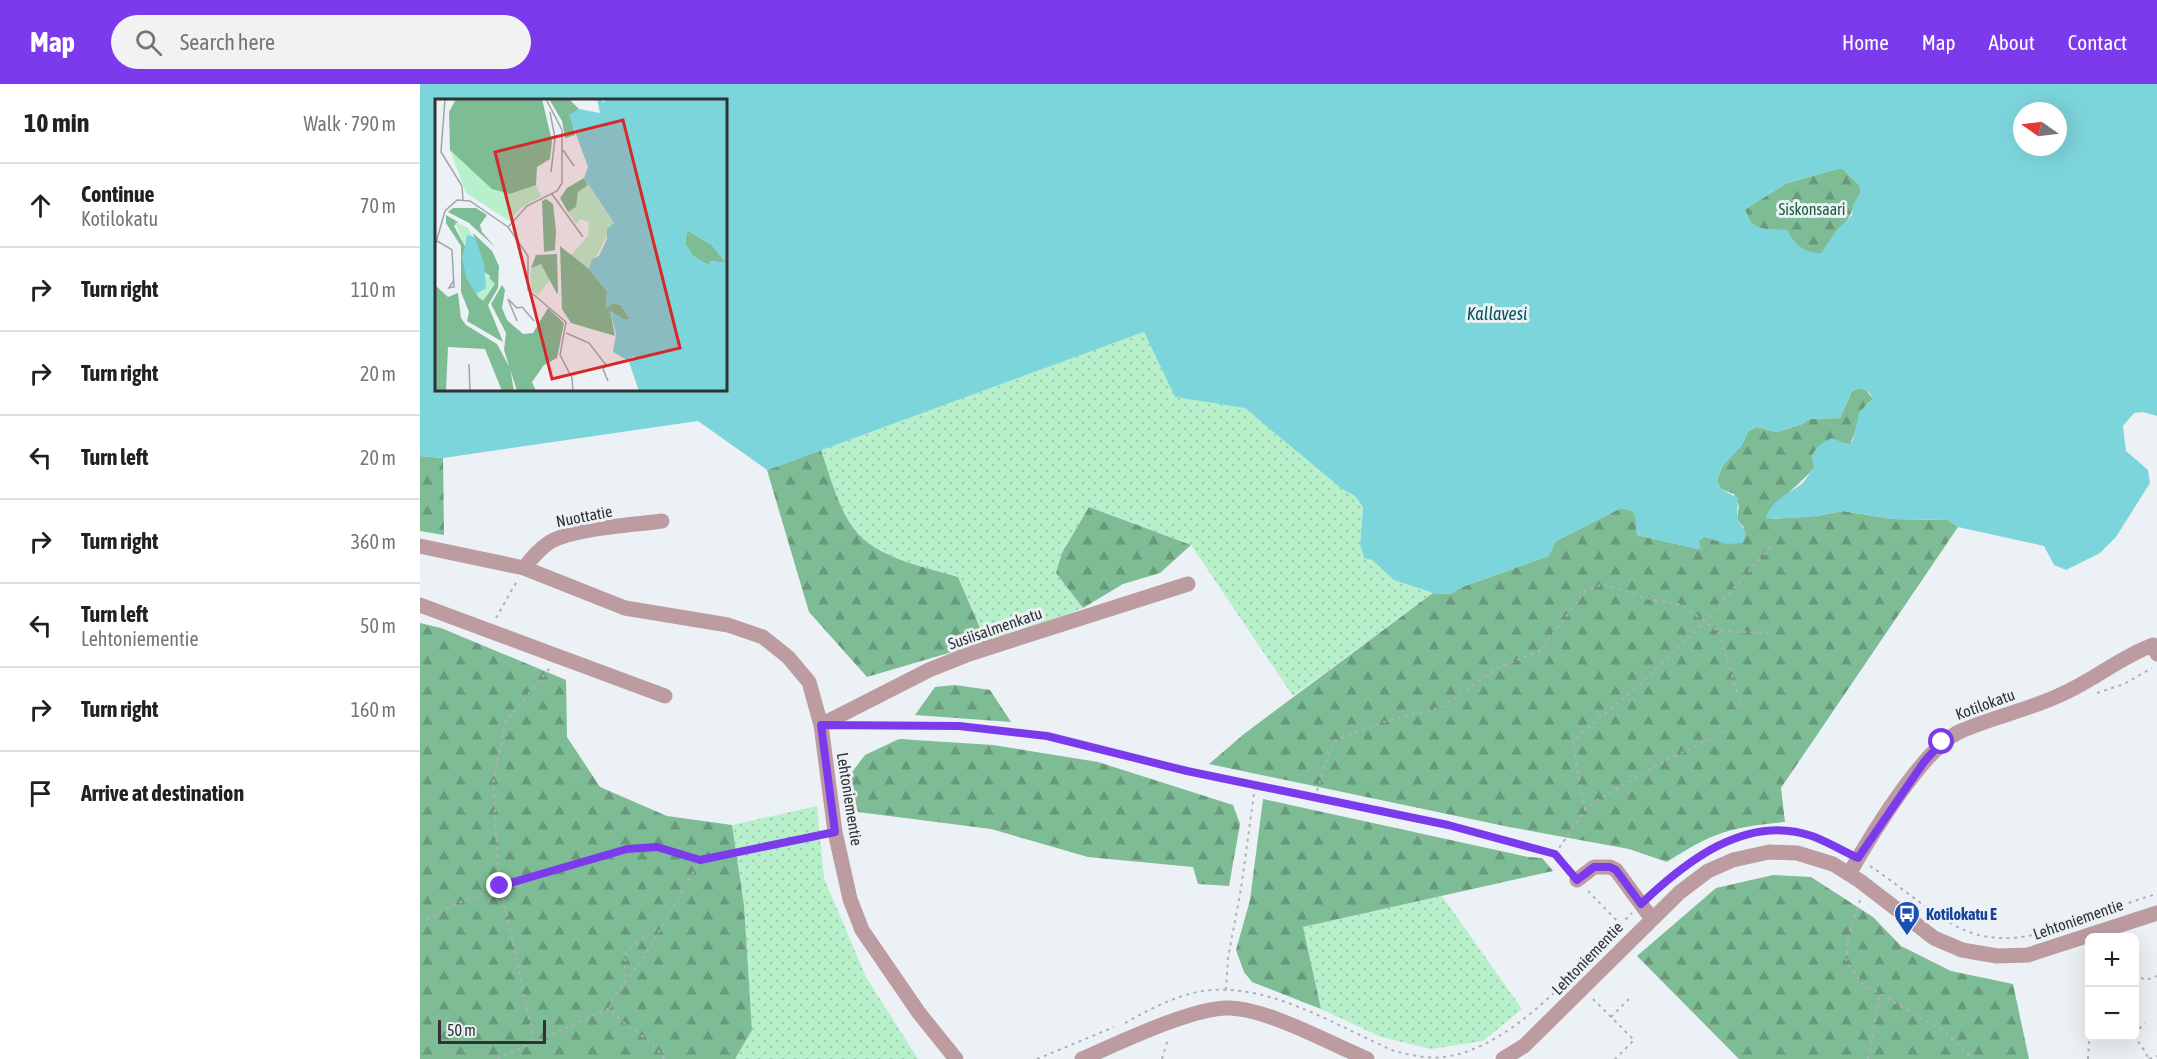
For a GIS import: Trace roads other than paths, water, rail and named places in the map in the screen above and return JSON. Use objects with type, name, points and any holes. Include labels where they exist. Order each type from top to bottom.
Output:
[{"type":"street","name":"Nuottatie","points":[[524,568],[536,552],[552,540],[585,532],[662,521]]},
{"type":"street","name":"Lehtoniementie","points":[[420,546],[524,568],[625,608],[728,625],[763,637],[788,657],[809,682],[821,725],[835,832],[850,899],[862,930],[920,1013],[956,1059]]},
{"type":"street","name":"Susiisalmenkatu","points":[[821,725],[929,670],[969,654],[1188,584]]},
{"type":"street","points":[[420,605],[665,696]]},
{"type":"street","name":"Kotilokatu","points":[[1849,874],[1865,857],[1924,762],[1942,742],[1960,731],[2059,696],[2088,682],[2134,652],[2155,650]]},
{"type":"street","name":"Lehtoniementie","points":[[1503,1059],[1528,1052],[1680,892],[1708,871],[1733,860],[1769,852],[1797,853],[1833,864],[1934,938],[1962,950],[1997,956],[2028,955],[2157,913]]},
{"type":"street","points":[[1577,880],[1594,867],[1610,867],[1616,870],[1652,919]]},
{"type":"street","points":[[1082,1059],[1112,1053],[1185,1018],[1226,1008],[1258,1014],[1367,1059]]},
{"type":"water","name":"Kallavesi","points":[[420,84],[2157,84],[2157,416],[2143,412],[2134,413],[2123,426],[2126,451],[2148,470],[2150,483],[2116,537],[2100,553],[2066,570],[2054,565],[2044,546],[1958,527],[1947,520],[1892,519],[1843,511],[1810,517],[1766,519],[1770,508],[1807,477],[1814,467],[1812,456],[1818,446],[1832,438],[1849,445],[1853,440],[1859,412],[1873,399],[1867,391],[1859,389],[1852,391],[1840,418],[1809,419],[1802,424],[1777,432],[1757,427],[1748,431],[1742,445],[1723,465],[1717,480],[1721,489],[1738,498],[1737,519],[1746,533],[1743,543],[1727,544],[1704,537],[1699,540],[1701,548],[1698,549],[1637,535],[1632,511],[1621,508],[1556,541],[1548,556],[1462,587],[1450,594],[1433,593],[1394,580],[1372,560],[1364,558],[1360,544],[1363,507],[1355,496],[1342,489],[1245,408],[1175,397],[1144,332],[767,470],[698,421],[443,458],[420,456]],"holes":[[[1843,169],[1859,185],[1861,191],[1853,205],[1852,215],[1837,230],[1821,253],[1810,252],[1801,247],[1787,230],[1761,228],[1752,223],[1748,217],[1745,210],[1787,183]]]},
{"type":"place","name":"Kotilokatu E","points":[[1907,937]]},
{"type":"park label","name":"Siskonsaari","points":[[1812,209]]}]
